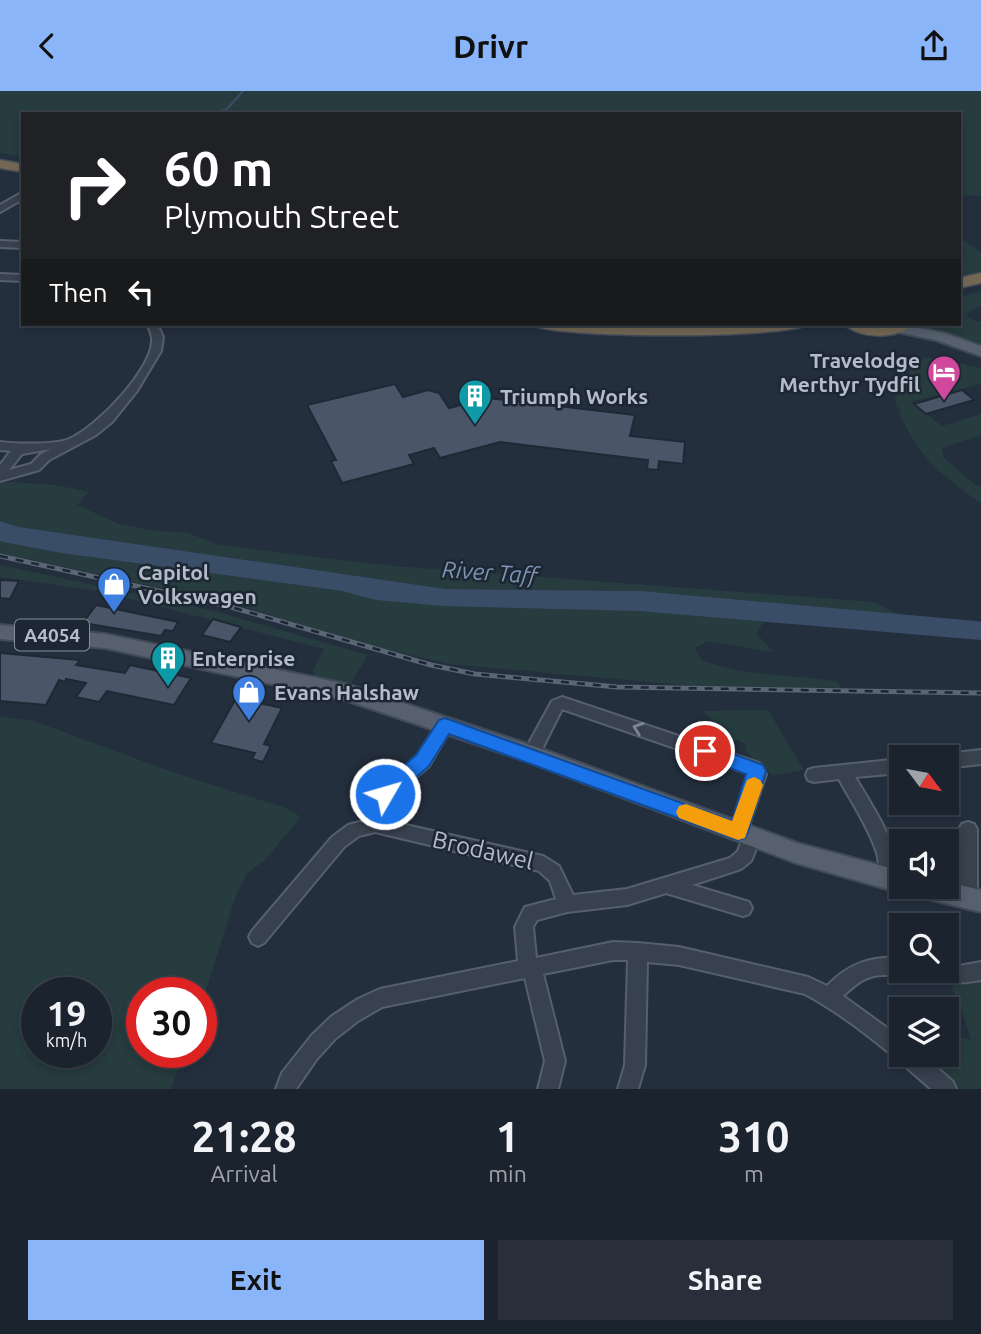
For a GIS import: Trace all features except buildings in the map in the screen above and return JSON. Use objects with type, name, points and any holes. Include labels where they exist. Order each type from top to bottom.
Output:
[{"type":"highway","points":[[0,156],[21,161]]},
{"type":"highway","points":[[0,164],[21,169]]},
{"type":"highway","points":[[961,283],[981,278]]},
{"type":"highway","points":[[961,293],[981,288]]},
{"type":"highway","points":[[563,326],[611,330],[702,331],[772,326]]},
{"type":"highway","points":[[859,326],[873,330],[901,326]]},
{"type":"main road","points":[[901,326],[981,351]]},
{"type":"main road","points":[[922,326],[939,336]]},
{"type":"main road","name":"A4054","points":[[0,632],[105,641],[321,685],[531,754],[796,853],[889,878]]},
{"type":"street","points":[[0,209],[21,196]]},
{"type":"street","points":[[0,244],[21,245]]},
{"type":"street","points":[[0,277],[21,278]]},
{"type":"street","points":[[8,469],[35,467],[45,457],[74,442],[108,419],[140,379],[156,351],[158,337],[153,326]]},
{"type":"street","points":[[8,469],[15,453],[74,442]]},
{"type":"street","points":[[8,469],[1,446],[42,451],[45,457]]},
{"type":"street","points":[[531,754],[557,705],[562,702],[753,768],[758,774],[741,860],[627,897],[536,910],[527,917],[524,926],[530,968],[555,1061],[548,1089]]},
{"type":"street","points":[[385,794],[423,761],[445,725]]},
{"type":"street","points":[[959,760],[981,757]]},
{"type":"street","points":[[814,775],[889,767]]},
{"type":"street","points":[[844,773],[889,862]]},
{"type":"street","name":"Brodawel","points":[[258,937],[338,842],[364,826],[375,825],[542,864],[557,876],[567,904]]},
{"type":"street","points":[[968,829],[975,900]]},
{"type":"street","points":[[664,884],[743,908]]},
{"type":"street","points":[[286,1089],[289,1080],[311,1050],[351,1012],[380,998],[613,951],[678,956],[807,986],[829,996],[889,1041]]},
{"type":"street","points":[[628,1089],[635,1065],[638,952]]},
{"type":"street","points":[[829,996],[851,974],[882,965],[889,966]]},
{"type":"street","points":[[959,975],[981,971]]},
{"type":"street","points":[[921,1067],[946,1089]]},
{"type":"green space","points":[[0,91],[981,91],[981,196],[961,195],[961,112],[21,112],[21,157],[0,153]]},
{"type":"green space","points":[[961,238],[981,253],[981,274],[961,279]]},
{"type":"green space","points":[[981,291],[981,305],[966,314],[970,319],[981,322],[981,348],[930,326],[961,326],[961,296]]},
{"type":"green space","points":[[927,357],[981,368],[981,384],[910,402],[942,426],[981,414],[981,435],[942,448],[944,458],[975,485],[981,486],[981,503],[932,464],[914,441],[898,411],[902,410],[896,406],[895,398],[904,387],[910,370]]},
{"type":"green space","points":[[0,483],[56,485],[89,492],[77,505],[119,524],[188,533],[217,544],[394,566],[874,602],[901,615],[641,591],[446,589],[19,527],[0,521]]},
{"type":"green space","points":[[0,541],[61,553],[421,604],[582,608],[765,620],[756,633],[773,652],[708,641],[695,648],[702,661],[740,671],[836,681],[842,688],[693,686],[449,664],[372,646],[234,604],[0,553]]},
{"type":"green space","points":[[0,565],[211,610],[368,655],[350,684],[314,676],[313,670],[324,649],[99,591],[0,577]]},
{"type":"green space","points":[[768,710],[804,770],[773,776],[745,751],[747,744],[736,740],[735,742],[702,711]]},
{"type":"green space","points":[[0,717],[34,721],[175,773],[286,808],[301,817],[265,860],[247,873],[235,898],[210,977],[126,977],[126,1068],[178,1068],[171,1089],[0,1089]]},
{"type":"green space","points":[[981,979],[981,1089],[959,1089],[933,1067],[959,1067],[959,1036],[971,1040],[959,997],[956,997],[951,986]]},
{"type":"water","points":[[0,521],[19,527],[446,589],[641,591],[976,621],[981,622],[981,640],[639,611],[443,606],[376,600],[342,591],[61,553],[3,542],[0,541]]},
{"type":"waterway","points":[[216,112],[227,109],[243,91]]},
{"type":"railway","points":[[0,556],[231,607],[431,665],[475,674],[617,687],[981,693]]},
{"type":"slow traffic","points":[[686,812],[738,832],[754,785]]},
{"type":"place","name":"Travelodge Merthyr Tydfil","points":[[944,402]]},
{"type":"place","name":"Triumph Works","points":[[475,426]]},
{"type":"place","name":"Capitol Volkswagen","points":[[114,614]]},
{"type":"place","name":"Enterprise","points":[[168,688]]},
{"type":"place","name":"Evans Halshaw","points":[[249,722]]},
{"type":"route","points":[[385,794],[423,761],[445,725],[531,754],[738,832],[757,771],[705,751]]},
{"type":"water label","name":"River Taff","points":[[490,572]]}]
